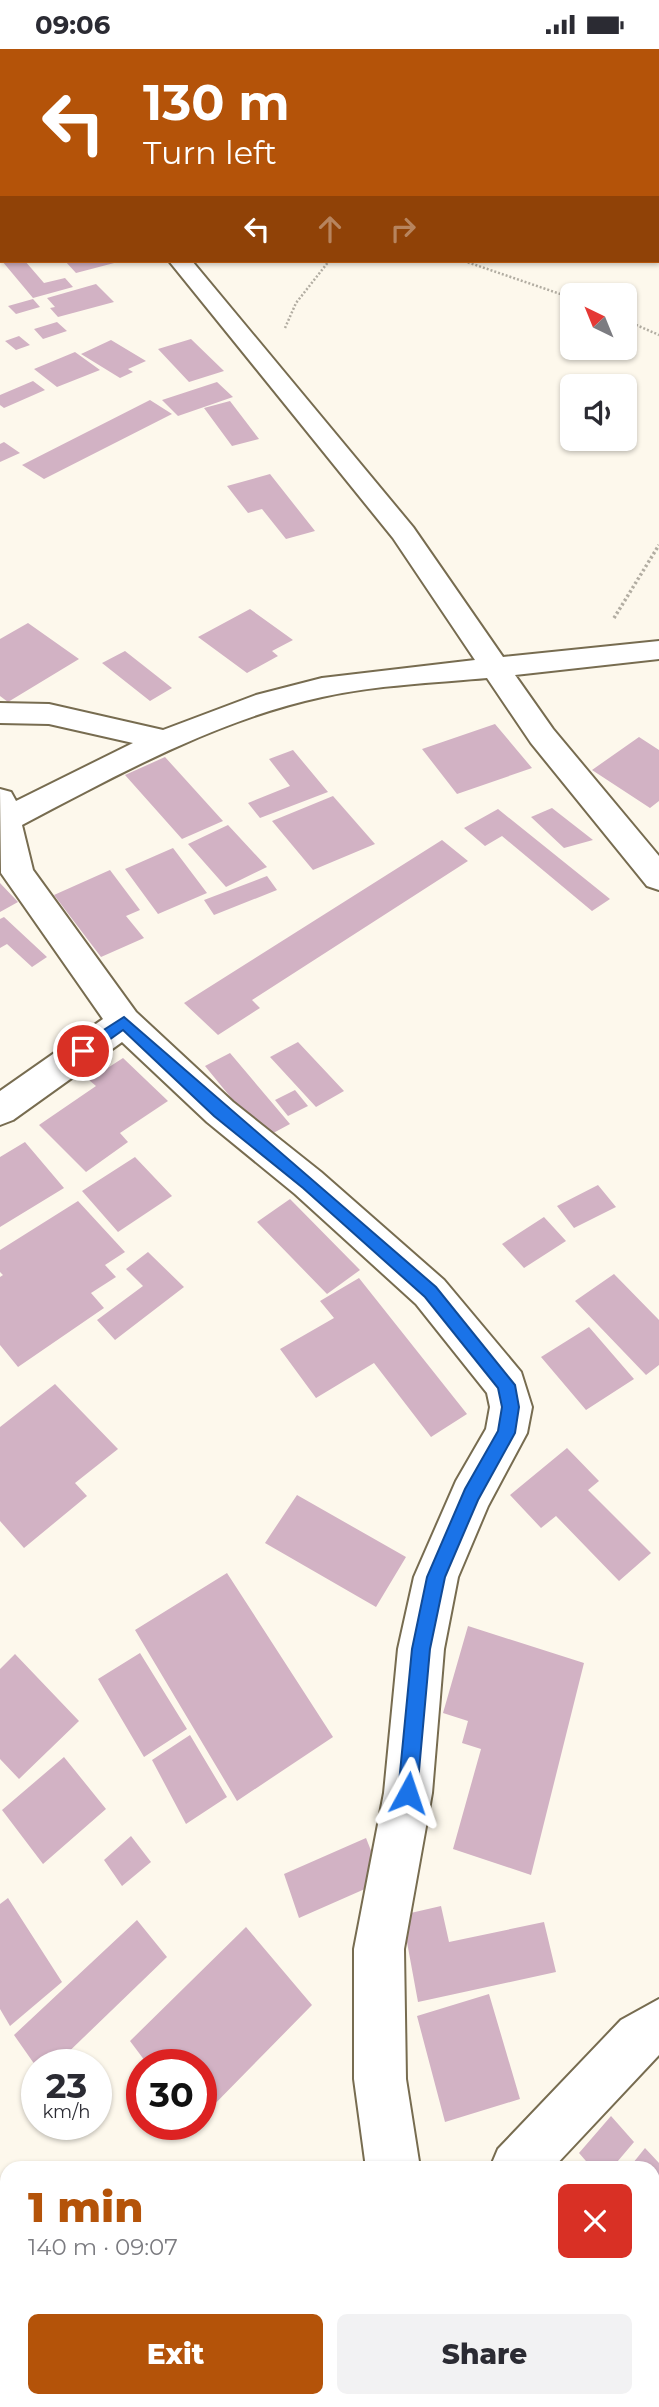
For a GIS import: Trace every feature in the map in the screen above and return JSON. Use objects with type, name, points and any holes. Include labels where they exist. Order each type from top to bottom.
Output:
[{"type":"street","points":[[182,263],[402,533],[565,766],[657,874]]},
{"type":"street","points":[[392,2161],[380,2079],[379,1949],[408,1793],[421,1649],[436,1577],[471,1495],[506,1433],[511,1407],[506,1385],[430,1292],[308,1183],[220,1112],[124,1022],[17,873],[2,810],[205,722],[308,690],[380,678],[587,660],[659,650]]},
{"type":"street","points":[[0,713],[49,714],[164,740]]},
{"type":"street","points":[[0,1110],[124,1022]]},
{"type":"street","points":[[524,2161],[639,2038],[659,2025]]},
{"type":"path","points":[[275,376],[286,322],[296,303],[327,263]]},
{"type":"path","points":[[470,263],[560,294]]},
{"type":"path","points":[[637,325],[659,335]]},
{"type":"path","points":[[587,660],[659,545]]},
{"type":"building","points":[[4,263],[27,263],[44,283],[65,278],[73,287],[33,298]]},
{"type":"building","points":[[67,263],[114,263],[76,273]]},
{"type":"building","points":[[96,284],[114,302],[58,317],[50,308],[55,307],[47,298]]},
{"type":"building","points":[[33,299],[40,307],[16,314],[8,306]]},
{"type":"building","points":[[57,322],[67,331],[43,339],[34,329]]},
{"type":"building","points":[[19,336],[30,345],[16,350],[5,341]]},
{"type":"building","points":[[191,339],[224,371],[189,382],[158,349]]},
{"type":"building","points":[[111,340],[146,361],[128,369],[133,372],[120,378],[81,354]]},
{"type":"building","points":[[75,352],[100,370],[57,387],[34,369]]},
{"type":"building","points":[[33,381],[45,390],[4,408],[0,405],[0,395]]},
{"type":"building","points":[[217,382],[233,397],[178,416],[162,400]]},
{"type":"building","points":[[150,400],[172,414],[44,479],[22,465]]},
{"type":"building","points":[[230,401],[259,439],[232,446],[204,408]]},
{"type":"building","points":[[4,442],[20,453],[0,462],[0,444]]},
{"type":"building","points":[[270,474],[315,531],[286,539],[262,509],[248,513],[227,486]]},
{"type":"building","points":[[250,609],[293,640],[272,651],[278,656],[247,673],[198,637]]},
{"type":"building","points":[[28,623],[79,659],[8,702],[0,696],[0,639]]},
{"type":"building","points":[[125,651],[172,688],[150,701],[102,663]]},
{"type":"building","points":[[495,724],[532,768],[457,794],[422,749]]},
{"type":"building","points":[[639,737],[659,750],[659,801],[650,808],[592,770]]},
{"type":"building","points":[[293,750],[328,792],[260,818],[248,803],[290,786],[269,759]]},
{"type":"building","points":[[165,757],[223,821],[182,839],[125,775]]},
{"type":"building","points":[[333,796],[375,844],[313,870],[272,821]]},
{"type":"building","points":[[552,808],[593,840],[564,848],[531,817]]},
{"type":"building","points":[[498,809],[610,899],[592,911],[502,836],[485,846],[464,828]]},
{"type":"building","points":[[228,825],[267,867],[226,887],[188,844]]},
{"type":"building","points":[[442,840],[468,861],[252,1000],[260,1008],[218,1035],[184,1003]]},
{"type":"building","points":[[173,848],[207,893],[158,914],[125,869]]},
{"type":"building","points":[[110,870],[140,910],[126,916],[144,938],[101,957],[54,895]]},
{"type":"building","points":[[267,876],[277,890],[214,915],[204,900]]},
{"type":"building","points":[[0,883],[18,902],[0,912]]},
{"type":"building","points":[[4,917],[47,957],[32,967],[7,944],[0,948],[0,919]]},
{"type":"building","points":[[298,1042],[344,1091],[316,1107],[270,1057]]},
{"type":"building","points":[[230,1053],[290,1124],[264,1138],[205,1066]]},
{"type":"building","points":[[123,1058],[168,1101],[120,1133],[128,1142],[86,1172],[39,1125],[96,1086],[89,1080]]},
{"type":"building","points":[[295,1090],[308,1106],[288,1116],[275,1100]]},
{"type":"building","points":[[25,1142],[64,1188],[0,1227],[0,1157]]},
{"type":"building","points":[[135,1157],[172,1196],[118,1232],[82,1191]]},
{"type":"building","points":[[598,1185],[616,1207],[574,1228],[557,1206]]},
{"type":"building","points":[[290,1199],[360,1270],[327,1294],[257,1222]]},
{"type":"building","points":[[78,1201],[125,1252],[105,1265],[116,1277],[91,1293],[104,1308],[18,1367],[0,1345],[0,1277],[3,1275],[0,1272],[0,1250]]},
{"type":"building","points":[[544,1217],[566,1241],[524,1268],[502,1244]]},
{"type":"building","points":[[148,1252],[184,1287],[115,1340],[97,1320],[143,1286],[126,1269]]},
{"type":"building","points":[[614,1274],[659,1320],[659,1365],[646,1375],[575,1301]]},
{"type":"building","points":[[359,1278],[467,1414],[431,1437],[374,1363],[316,1398],[280,1349],[334,1318],[320,1301]]},
{"type":"building","points":[[589,1327],[634,1379],[586,1410],[541,1357]]},
{"type":"building","points":[[55,1384],[118,1449],[75,1483],[87,1496],[24,1548],[0,1521],[0,1427]]},
{"type":"building","points":[[567,1448],[599,1481],[588,1490],[651,1553],[619,1581],[556,1516],[541,1528],[510,1495]]},
{"type":"building","points":[[297,1495],[406,1557],[376,1607],[265,1543]]},
{"type":"building","points":[[227,1573],[333,1737],[237,1801],[135,1630]]},
{"type":"building","points":[[468,1626],[584,1663],[531,1875],[453,1849],[481,1749],[462,1743],[468,1721],[443,1713]]},
{"type":"building","points":[[140,1653],[187,1729],[144,1757],[98,1679]]},
{"type":"building","points":[[15,1654],[79,1721],[19,1779],[0,1759],[0,1669]]},
{"type":"building","points":[[190,1735],[227,1797],[186,1824],[152,1760]]},
{"type":"building","points":[[64,1757],[106,1809],[43,1864],[2,1810]]},
{"type":"building","points":[[131,1836],[151,1862],[122,1886],[104,1860]]},
{"type":"building","points":[[366,1838],[383,1881],[299,1918],[284,1874]]},
{"type":"building","points":[[8,1898],[62,1982],[10,2026],[0,2009],[0,1904]]},
{"type":"building","points":[[441,1906],[449,1942],[544,1922],[556,1972],[418,2002],[402,1915]]},
{"type":"building","points":[[137,1920],[167,1957],[72,2049],[24,2049],[14,2035]]},
{"type":"building","points":[[246,1927],[312,2005],[217,2102],[217,2049],[136,2049],[130,2041]]},
{"type":"building","points":[[489,1994],[520,2099],[445,2122],[417,2016]]},
{"type":"building","points":[[611,2116],[634,2142],[618,2161],[586,2161],[579,2153]]},
{"type":"building","points":[[645,2148],[657,2161],[635,2161]]},
{"type":"route","points":[[83,1051],[124,1022],[220,1112],[308,1183],[430,1292],[506,1385],[511,1407],[506,1433],[471,1495],[436,1577],[421,1649],[408,1793]]}]
